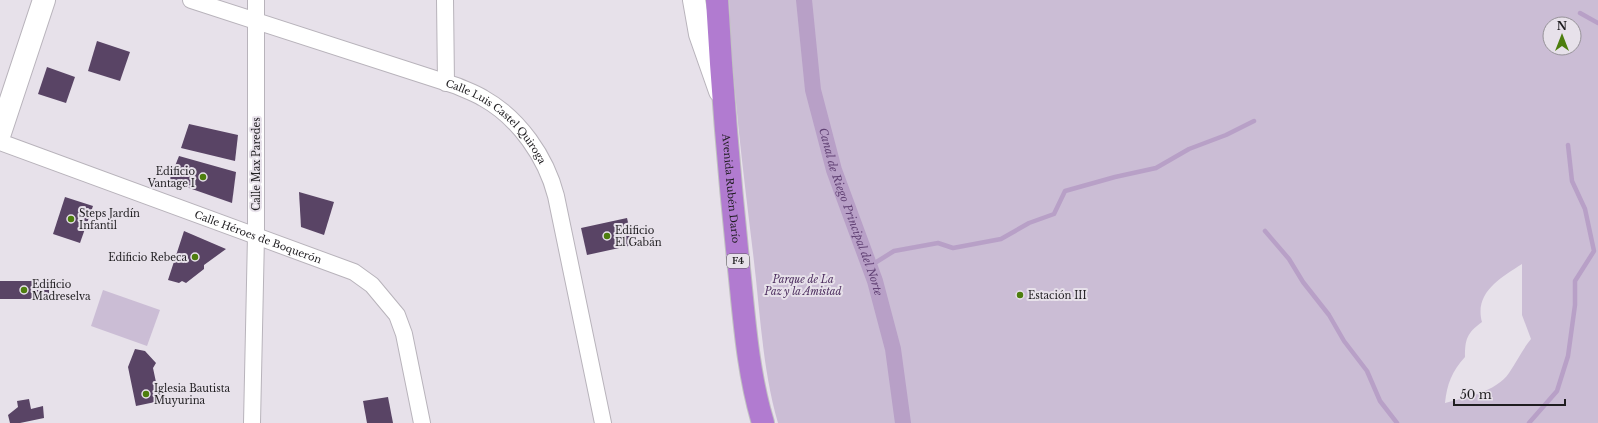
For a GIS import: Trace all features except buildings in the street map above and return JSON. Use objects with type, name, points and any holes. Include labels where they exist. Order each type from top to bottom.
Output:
[{"type":"highway","name":"Avenida Rubén Darío","points":[[717,0],[722,99],[745,327],[757,403],[763,423]]},
{"type":"main road","points":[[0,133],[44,0]]},
{"type":"main road","points":[[694,0],[700,34],[722,99]]},
{"type":"street","name":"Calle Luis Castel Quiroga","points":[[191,0],[457,86],[483,98],[505,114],[534,148],[550,174],[556,196],[602,423]]},
{"type":"street","name":"Calle Max Paredes","points":[[248,422],[256,236],[256,0]]},
{"type":"street","points":[[446,0],[446,83]]},
{"type":"street","name":"Calle Héroes de Boquerón","points":[[0,142],[354,272],[372,285],[397,315],[404,334],[422,423]]},
{"type":"green space","name":"Parque de La Paz y la Amistad","points":[[729,0],[1598,0],[1598,423],[778,423],[768,381],[762,338],[738,126]],"holes":[[[1522,264],[1522,315],[1531,339],[1509,373],[1496,385],[1489,389],[1471,396],[1445,403],[1451,378],[1465,357],[1466,341],[1470,333],[1482,322],[1481,312],[1485,295],[1491,287],[1505,275]]]},
{"type":"green space","points":[[103,290],[160,310],[147,346],[91,326]]},
{"type":"waterway","name":"Canal de Riego Principal del Norte","points":[[804,0],[813,90],[834,170],[875,281],[893,349],[903,423]]},
{"type":"waterway","points":[[1580,13],[1598,23]]},
{"type":"waterway","points":[[870,266],[894,251],[938,243],[953,248],[1001,239],[1029,223],[1054,214],[1065,191],[1115,177],[1156,168],[1189,149],[1226,135],[1254,121]]},
{"type":"waterway","points":[[1529,423],[1557,391],[1568,356],[1575,305],[1575,281],[1594,251],[1585,209],[1572,181],[1568,145]]},
{"type":"waterway","points":[[1265,231],[1289,259],[1303,282],[1329,315],[1344,341],[1367,371],[1380,401],[1397,423]]},
{"type":"place","name":"Edificio Vantage I","points":[[203,177]]},
{"type":"place","name":"Steps Jardín Infantil","points":[[71,219]]},
{"type":"place","name":"Edificio El Gabán","points":[[607,236]]},
{"type":"place","name":"Edificio Rebeca","points":[[195,257]]},
{"type":"place","name":"Edificio Madreselva","points":[[24,290]]},
{"type":"place","name":"Estación III","points":[[1020,295]]},
{"type":"place","name":"Iglesia Bautista Muyurina","points":[[146,394]]}]
